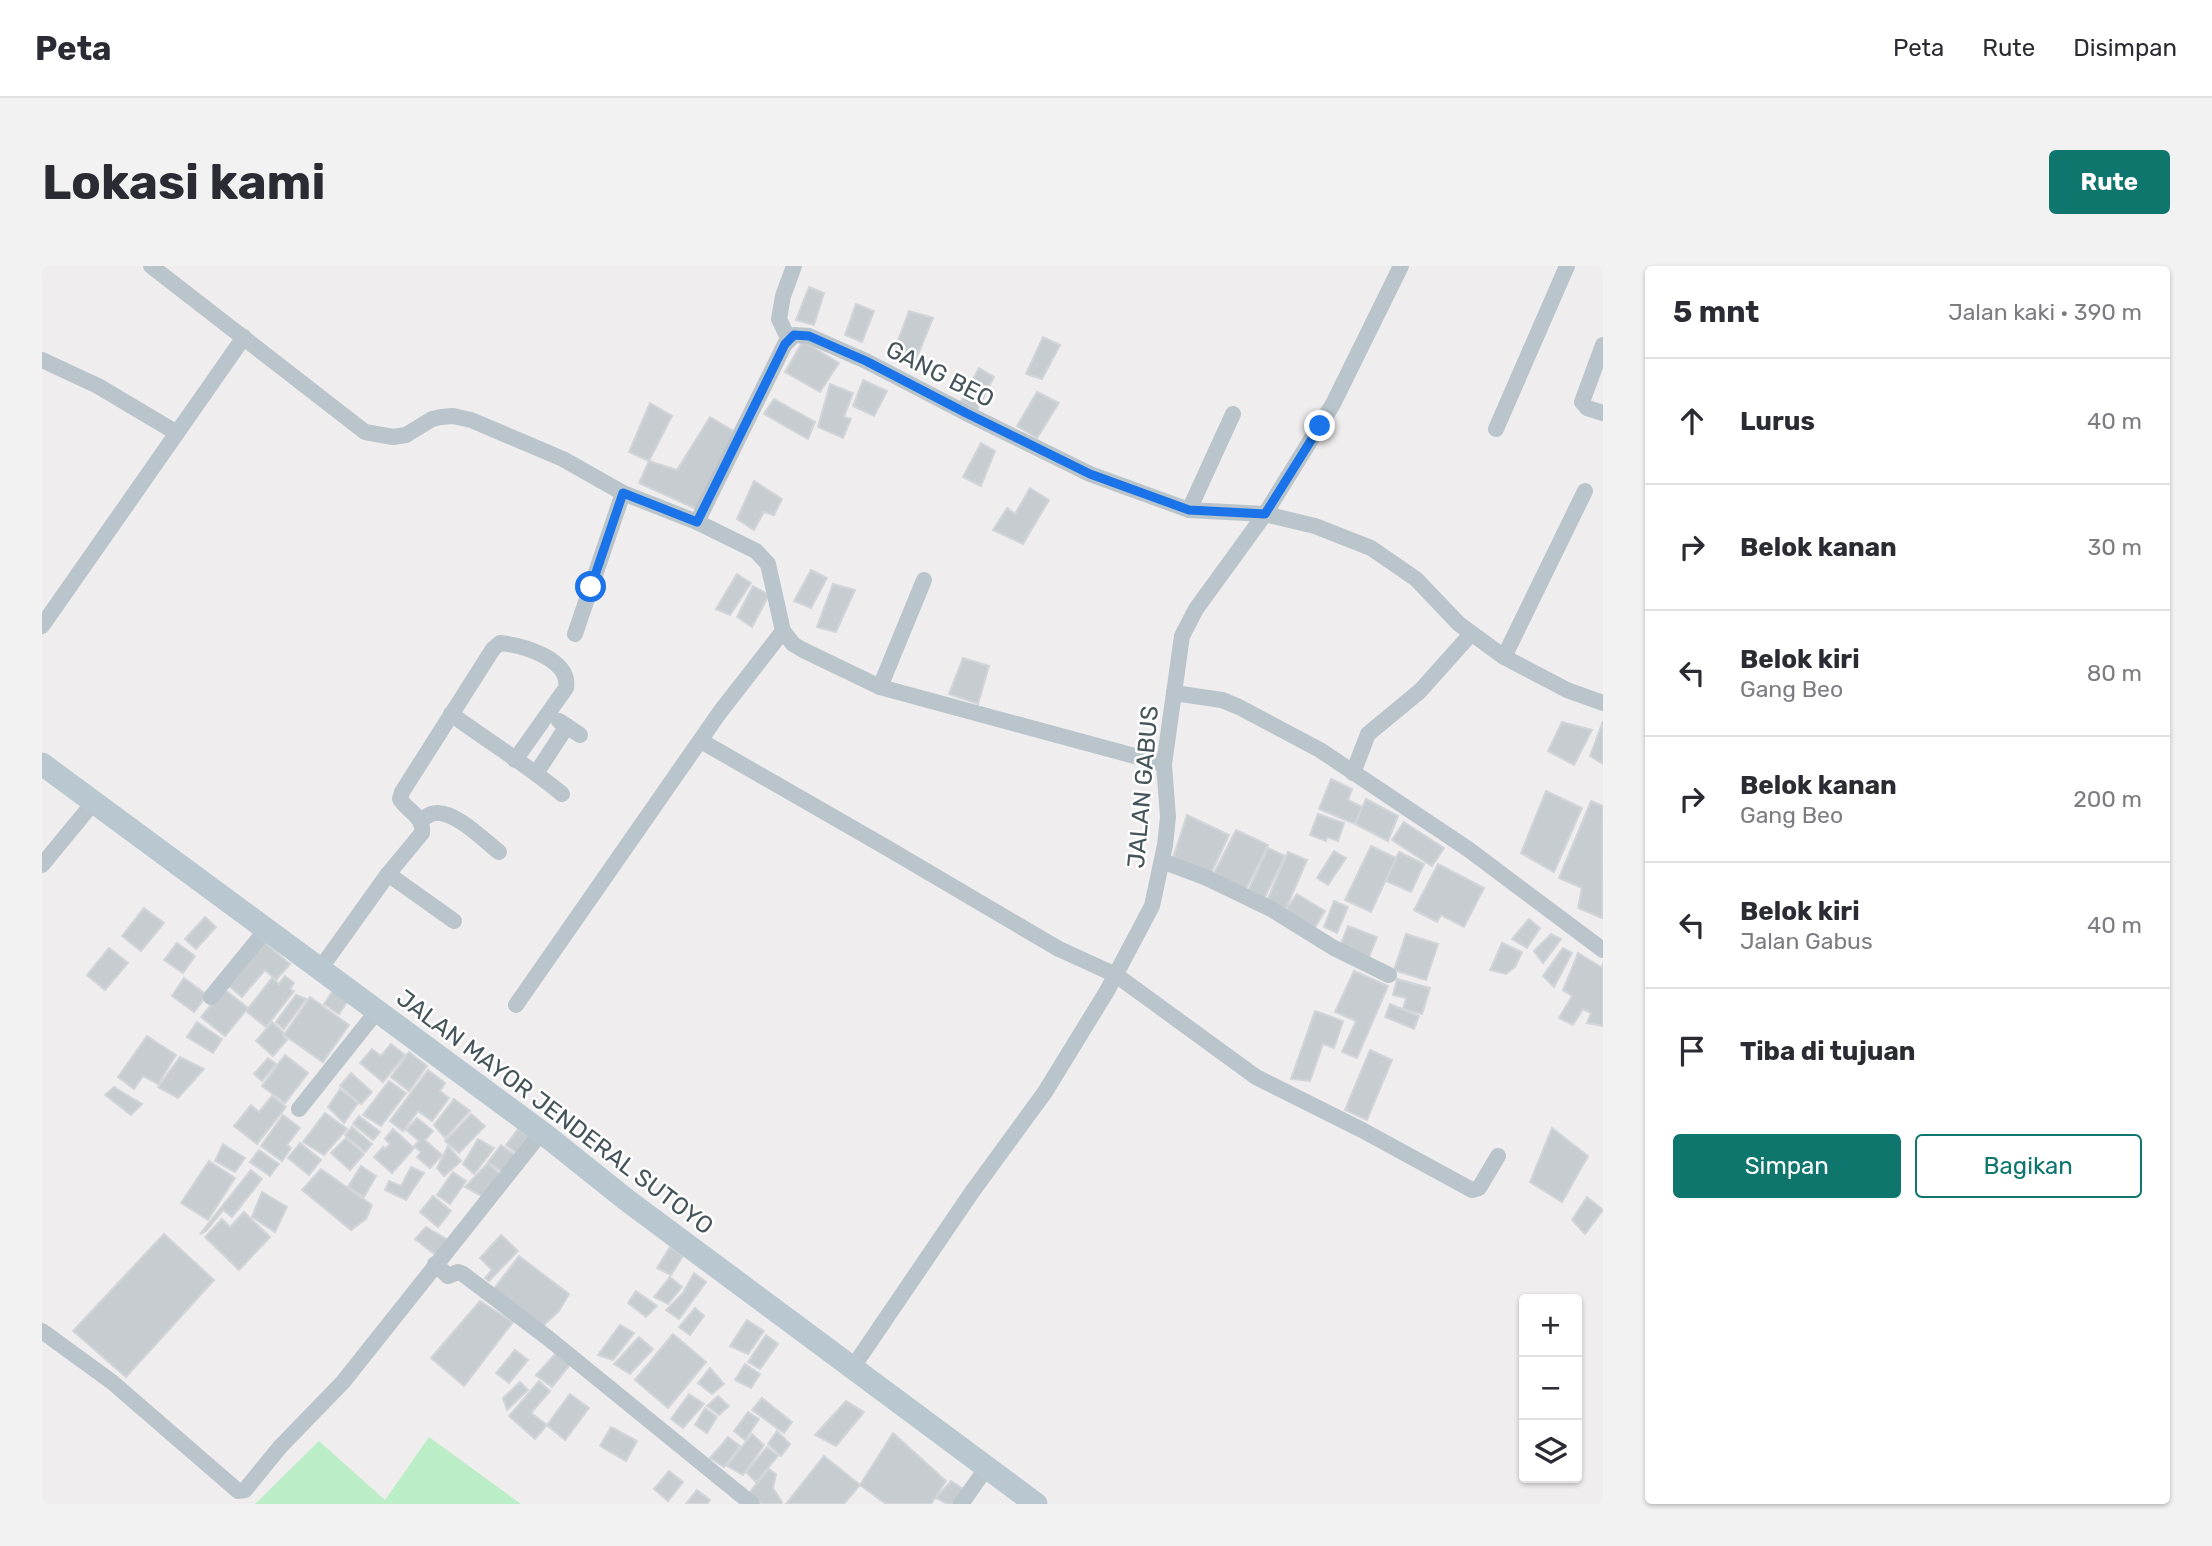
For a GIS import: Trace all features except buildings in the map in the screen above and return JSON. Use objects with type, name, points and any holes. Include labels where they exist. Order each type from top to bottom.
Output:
[{"type":"main road","name":"JALAN MAYOR JENDERAL SUTOYO","points":[[42,764],[548,1137],[628,1201],[1036,1504]]},
{"type":"street","points":[[697,522],[789,340],[779,319],[783,296],[794,266]]},
{"type":"street","name":"JALAN GABUS","points":[[853,1367],[972,1192],[1045,1092],[1111,983],[1152,906],[1168,817],[1164,764],[1182,636],[1196,609],[1265,514],[1333,404],[1401,266]]},
{"type":"street","points":[[1496,429],[1567,266]]},
{"type":"street","points":[[160,269],[365,432],[407,435],[432,419],[453,416],[471,420],[563,459],[623,493],[697,522],[756,551],[768,565],[783,631],[793,644],[803,650],[880,687],[1164,764]]},
{"type":"street","name":"GANG BEO","points":[[789,340],[794,335],[809,336],[866,361],[1090,474],[1189,510],[1265,514],[1315,526],[1371,548],[1416,579],[1459,624],[1504,657],[1567,690],[1603,703]]},
{"type":"street","points":[[42,626],[244,337]]},
{"type":"street","points":[[1603,345],[1582,402],[1587,408],[1603,413]]},
{"type":"street","points":[[42,360],[98,386],[177,433]]},
{"type":"street","points":[[1189,510],[1233,414]]},
{"type":"street","points":[[1504,657],[1585,491]]},
{"type":"street","points":[[575,634],[623,493]]},
{"type":"street","points":[[880,687],[924,580]]},
{"type":"street","points":[[516,1005],[701,741],[783,631]]},
{"type":"street","points":[[1353,773],[1368,734],[1420,691],[1471,634]]},
{"type":"street","points":[[320,969],[388,874],[422,833],[421,820],[400,799],[451,714],[493,649],[500,643],[517,645],[548,657],[564,673],[567,681],[566,688],[515,760]]},
{"type":"street","points":[[1174,693],[1222,701],[1239,707],[1320,750],[1468,849],[1603,950]]},
{"type":"street","points":[[451,714],[515,760],[537,772],[562,794]]},
{"type":"street","points":[[537,772],[574,730],[548,714]]},
{"type":"street","points":[[1136,757],[1167,736]]},
{"type":"street","points":[[701,741],[1032,933],[1256,1077],[1362,1130],[1472,1190],[1479,1188],[1498,1156]]},
{"type":"street","points":[[42,865],[93,803]]},
{"type":"street","points":[[421,820],[433,813],[454,817],[499,852]]},
{"type":"street","points":[[1162,861],[1207,878],[1271,909],[1334,948],[1389,975]]},
{"type":"street","points":[[388,874],[454,921]]},
{"type":"street","points":[[211,997],[266,930]]},
{"type":"street","points":[[299,1109],[376,1011]]},
{"type":"street","points":[[42,1331],[112,1382],[238,1491],[245,1490],[280,1447],[343,1382],[442,1270],[548,1137]]},
{"type":"street","points":[[442,1270],[461,1272],[671,1436],[752,1504]]},
{"type":"street","points":[[961,1504],[987,1467]]},
{"type":"green space","points":[[429,1437],[521,1504],[255,1504],[319,1441],[385,1500]]},
{"type":"route","points":[[591,587],[623,493],[697,522],[785,344],[794,335],[809,336],[866,361],[1090,474],[1189,510],[1265,514],[1320,426]]}]
